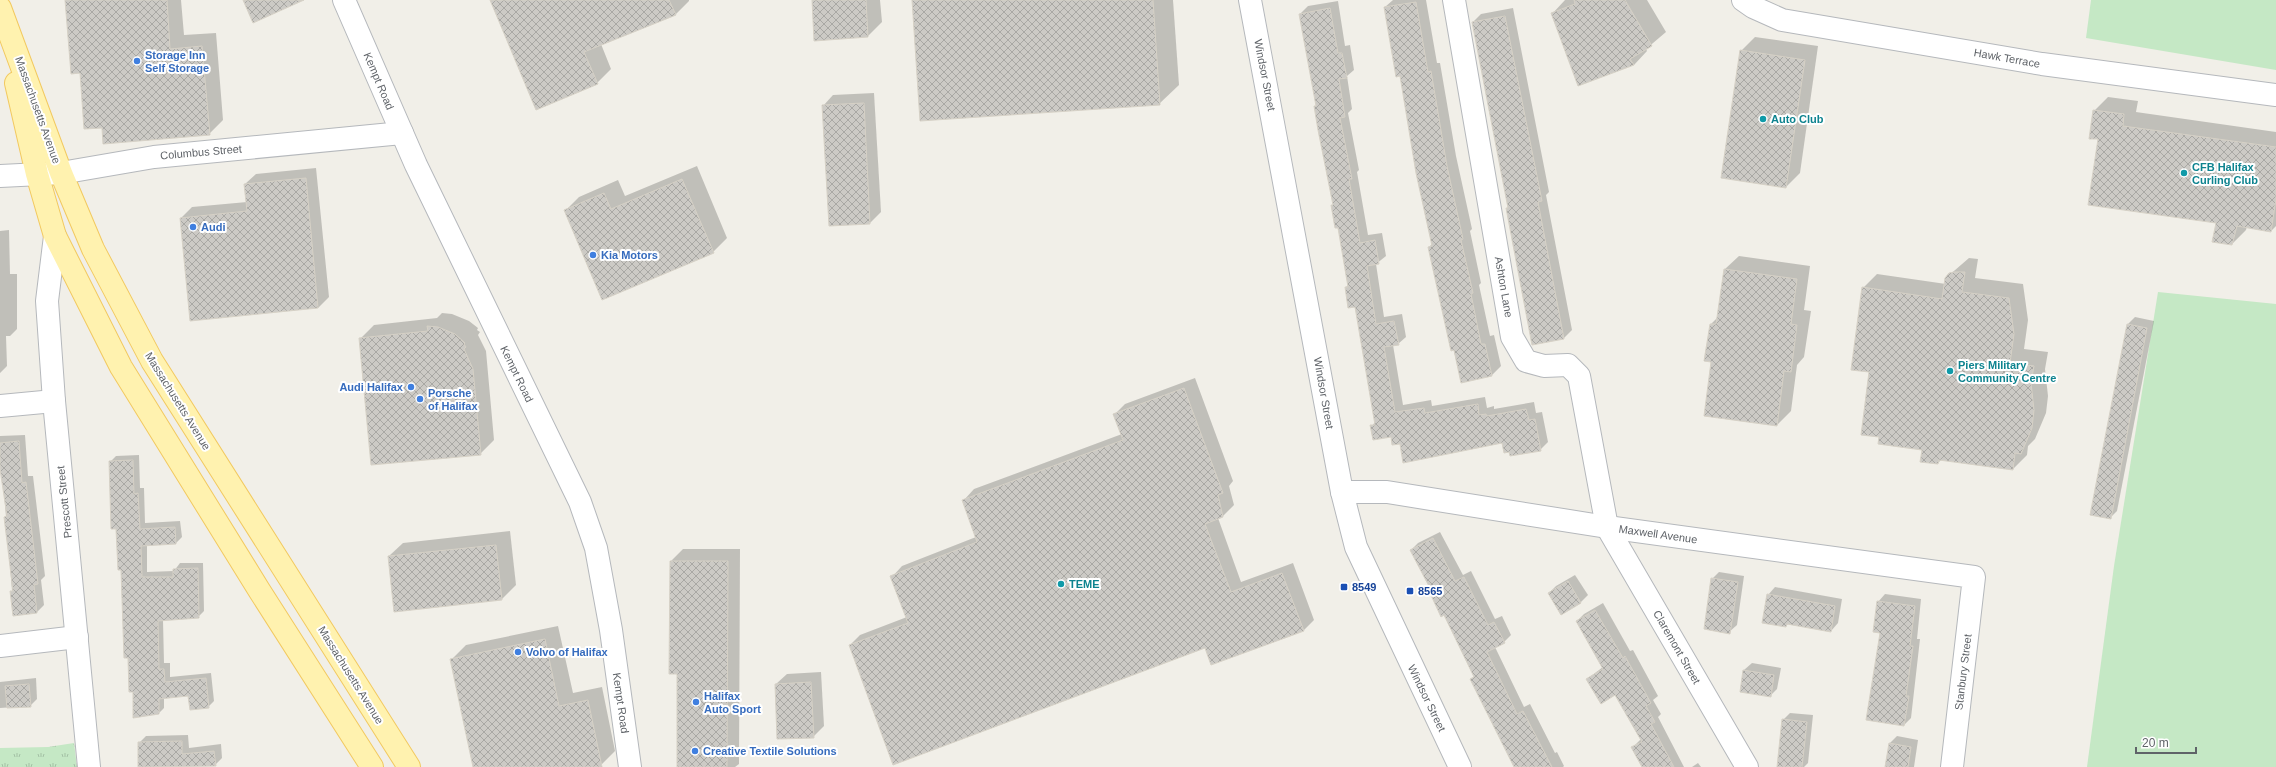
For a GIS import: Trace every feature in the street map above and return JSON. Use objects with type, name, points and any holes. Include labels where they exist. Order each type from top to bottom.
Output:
[{"type":"main road","name":"Massachusetts Avenue","points":[[0,8],[61,173],[93,249],[152,361],[409,767]]},
{"type":"main road","name":"Massachusetts Avenue","points":[[0,14],[37,174],[55,236],[121,367],[259,590],[372,767]]},
{"type":"street","name":"Kempt Road","points":[[344,0],[402,133],[580,502],[596,548],[611,630],[630,767]]},
{"type":"street","name":"Windsor Street","points":[[1250,0],[1342,492],[1356,547],[1460,767]]},
{"type":"street","name":"Ashton Lane","points":[[1454,0],[1512,337],[1526,361],[1544,366],[1568,365],[1579,376],[1607,527]]},
{"type":"street","name":"Hawk Terrace","points":[[1743,0],[1753,7],[1782,20],[2042,64],[2276,95]]},
{"type":"street","name":"Columbus Street","points":[[0,176],[61,173],[154,157],[402,133]]},
{"type":"street","name":"Prescott Street","points":[[55,236],[47,301],[54,401],[89,767]]},
{"type":"street","points":[[0,406],[54,401]]},
{"type":"street","name":"Maxwell Avenue","points":[[1342,492],[1386,492],[1607,527],[1974,577]]},
{"type":"street","name":"Claremont Street","points":[[1607,527],[1747,767]]},
{"type":"street","name":"Stanbury Street","points":[[1952,767],[1974,577]]},
{"type":"street","points":[[0,646],[77,637]]},
{"type":"green space","points":[[2091,0],[2276,0],[2276,70],[2086,38]]},
{"type":"green space","points":[[2158,292],[2276,304],[2276,767],[2087,767],[2114,566]]},
{"type":"green space","points":[[74,743],[77,767],[0,767],[0,748],[48,747]]},
{"type":"building","name":"Storage Inn Self Storage","points":[[65,0],[167,0],[170,49],[202,46],[210,135],[103,144],[102,128],[84,129],[80,73],[71,74]]},
{"type":"building","points":[[243,0],[304,0],[253,23]]},
{"type":"building","points":[[490,0],[669,0],[676,15],[584,52],[598,84],[536,110]]},
{"type":"building","points":[[812,0],[866,0],[868,37],[814,41]]},
{"type":"building","points":[[912,0],[1153,0],[1160,105],[920,121]]},
{"type":"building","points":[[1574,0],[1625,0],[1652,46],[1630,59],[1634,65],[1578,86],[1551,13],[1575,4]]},
{"type":"building","points":[[1416,2],[1428,72],[1431,71],[1447,166],[1463,239],[1461,240],[1473,293],[1471,294],[1481,344],[1485,344],[1492,376],[1461,383],[1454,350],[1451,351],[1428,247],[1432,246],[1416,173],[1400,76],[1396,77],[1384,7]]},
{"type":"building","points":[[1330,8],[1338,53],[1342,53],[1347,78],[1339,79],[1345,117],[1340,118],[1352,179],[1349,179],[1360,243],[1375,240],[1379,264],[1367,266],[1376,324],[1394,321],[1399,345],[1384,347],[1395,412],[1424,408],[1425,413],[1478,404],[1479,415],[1486,414],[1487,416],[1526,409],[1529,420],[1535,419],[1541,451],[1510,456],[1509,452],[1504,453],[1502,443],[1403,463],[1400,444],[1392,445],[1391,437],[1373,440],[1370,425],[1375,425],[1355,307],[1348,308],[1345,287],[1348,287],[1338,228],[1335,228],[1331,205],[1333,205],[1318,130],[1314,106],[1316,106],[1299,14]]},
{"type":"building","points":[[1505,16],[1542,201],[1538,202],[1564,339],[1532,345],[1506,208],[1508,208],[1472,22]]},
{"type":"building","name":"Auto Club","points":[[1740,50],[1805,60],[1786,188],[1721,178]]},
{"type":"building","points":[[864,103],[870,224],[829,226],[822,105]]},
{"type":"building","name":"CFB Halifax Curling Club","points":[[2093,110],[2124,114],[2123,126],[2276,147],[2276,199],[2271,232],[2237,226],[2232,245],[2212,242],[2216,223],[2088,205],[2098,139],[2089,139]]},
{"type":"building","points":[[306,178],[318,308],[190,321],[180,218],[247,211],[244,184]]},
{"type":"building","points":[[682,179],[714,253],[602,300],[564,210],[604,193],[611,209]]},
{"type":"building","points":[[1724,269],[1797,279],[1791,324],[1797,325],[1791,372],[1784,371],[1777,426],[1704,416],[1711,362],[1704,361],[1710,324],[1716,324]]},
{"type":"building","name":"Piers Military Community Centre","points":[[1965,272],[1962,292],[2009,298],[2014,334],[2010,363],[2034,366],[2031,383],[2034,410],[2032,428],[2021,454],[2015,453],[2013,470],[1939,460],[1938,464],[1920,462],[1922,450],[1878,444],[1879,437],[1861,435],[1869,372],[1851,370],[1862,287],[1942,299],[1945,278],[1949,273]]},
{"type":"building","points":[[2127,324],[2147,328],[2111,519],[2090,515]]},
{"type":"building","name":"Porsche of Halifax","points":[[427,326],[438,327],[455,334],[465,343],[464,344],[466,347],[464,349],[473,369],[481,455],[371,465],[359,338],[428,331]]},
{"type":"building","name":"TEME","points":[[1184,388],[1223,493],[1218,495],[1223,517],[1205,524],[1231,592],[1282,573],[1304,631],[1211,665],[1205,648],[893,765],[849,645],[908,623],[890,576],[977,542],[962,500],[1123,440],[1113,414]]},
{"type":"building","points":[[19,441],[22,483],[26,482],[38,584],[34,585],[37,613],[13,616],[10,591],[13,591],[4,517],[7,516],[0,469],[0,443]]},
{"type":"building","points":[[133,460],[134,494],[138,493],[140,529],[175,527],[176,544],[141,546],[142,577],[173,577],[173,569],[198,568],[199,618],[158,621],[159,669],[164,669],[165,682],[206,678],[209,708],[190,710],[188,696],[159,699],[159,714],[133,718],[133,692],[129,692],[128,658],[124,658],[121,570],[118,570],[116,529],[111,529],[109,461]]},
{"type":"building","points":[[1433,538],[1455,581],[1464,577],[1488,625],[1494,622],[1505,643],[1487,652],[1517,714],[1523,711],[1552,767],[1514,767],[1470,679],[1474,677],[1444,615],[1441,617],[1430,593],[1432,592],[1410,550]]},
{"type":"building","points":[[496,545],[502,600],[394,612],[388,556]]},
{"type":"building","points":[[670,561],[728,561],[727,767],[677,767],[677,674],[669,674]]},
{"type":"building","points":[[1711,578],[1738,582],[1730,634],[1704,629]]},
{"type":"building","points":[[1568,581],[1581,603],[1561,615],[1548,593]]},
{"type":"building","points":[[1767,594],[1835,606],[1831,632],[1787,624],[1786,627],[1762,623]]},
{"type":"building","points":[[1877,601],[1915,606],[1910,646],[1913,646],[1906,696],[1909,696],[1904,726],[1866,720],[1880,633],[1873,632]]},
{"type":"building","points":[[1595,610],[1623,658],[1625,656],[1651,703],[1646,706],[1655,722],[1651,724],[1674,767],[1642,767],[1631,747],[1642,742],[1615,695],[1601,704],[1586,679],[1603,669],[1576,621]]},
{"type":"building","points":[[545,639],[559,706],[588,700],[602,767],[473,767],[450,659]]},
{"type":"building","points":[[1743,670],[1774,675],[1771,697],[1740,692]]},
{"type":"building","points":[[811,682],[814,738],[777,739],[775,684]]},
{"type":"building","points":[[29,684],[31,707],[7,708],[5,686]]},
{"type":"building","points":[[1782,719],[1807,722],[1802,767],[1777,767]]},
{"type":"building","points":[[182,741],[182,754],[214,751],[216,766],[138,767],[138,742]]},
{"type":"building","points":[[1889,743],[1911,747],[1908,767],[1885,767]]},
{"type":"place","name":"Storage Inn Self Storage","points":[[137,61]]},
{"type":"place","name":"Auto Club","points":[[1763,119]]},
{"type":"place","name":"CFB Halifax Curling Club","points":[[2184,173]]},
{"type":"place","name":"Audi","points":[[193,227]]},
{"type":"place","name":"Kia Motors","points":[[593,255]]},
{"type":"place","name":"Piers Military Community Centre","points":[[1950,371]]},
{"type":"place","name":"Audi Halifax","points":[[411,387]]},
{"type":"place","name":"Porsche of Halifax","points":[[420,399]]},
{"type":"place","name":"TEME","points":[[1061,584]]},
{"type":"place","name":"8549","points":[[1344,587]]},
{"type":"place","name":"8565","points":[[1410,591]]},
{"type":"place","name":"Volvo of Halifax","points":[[518,652]]},
{"type":"place","name":"Halifax Auto Sport","points":[[696,702]]},
{"type":"place","name":"Creative Textile Solutions","points":[[695,751]]}]
